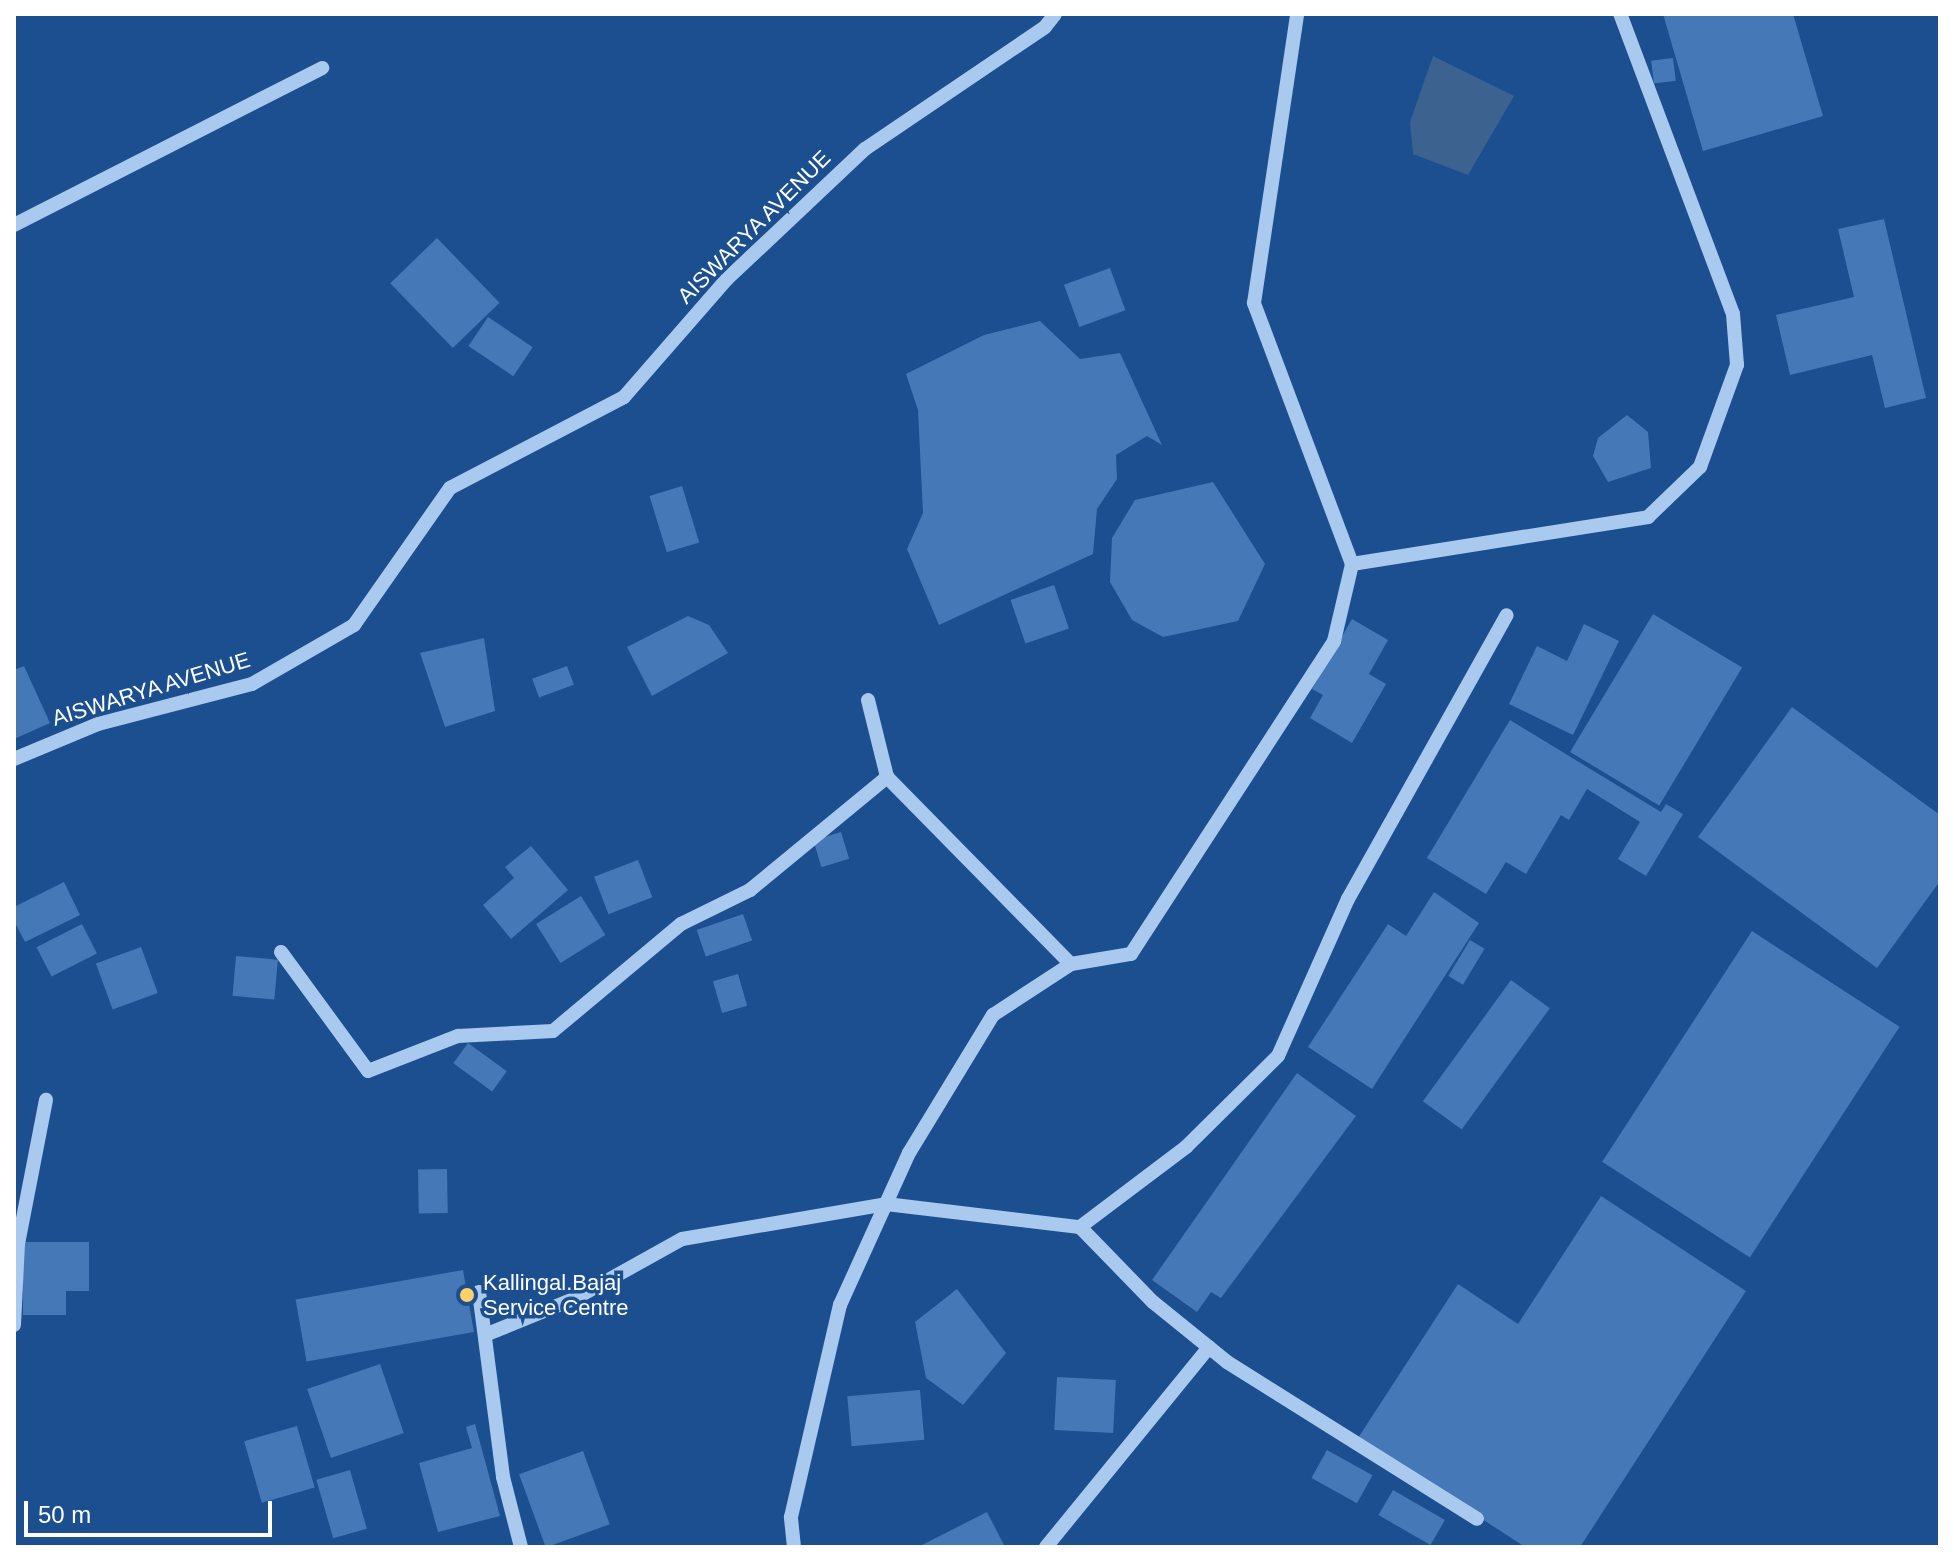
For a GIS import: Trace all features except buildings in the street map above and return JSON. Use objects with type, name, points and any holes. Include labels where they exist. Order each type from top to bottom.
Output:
[{"type":"street","name":"AISWARYA AVENUE","points":[[14,759],[98,724],[252,684],[354,625],[450,488],[624,397],[727,279],[865,149],[1045,27],[1055,14]]},
{"type":"street","points":[[794,1547],[791,1517],[840,1305],[909,1153],[993,1015],[1071,964],[1131,954],[1334,641],[1352,564],[1254,303],[1297,14]]},
{"type":"street","points":[[1352,564],[1648,517],[1700,467],[1737,365],[1733,314],[1620,14]]},
{"type":"street","points":[[14,225],[322,68]]},
{"type":"street","points":[[1080,1227],[1186,1147],[1278,1056],[1348,899],[1507,615]]},
{"type":"street","points":[[868,700],[887,777],[1071,964]]},
{"type":"street","points":[[281,952],[368,1071],[458,1036],[553,1031],[681,924],[750,890],[887,777]]},
{"type":"street","points":[[14,1325],[18,1244],[46,1100]]},
{"type":"street","points":[[485,1335],[576,1298],[682,1239],[886,1204],[1080,1227],[1153,1302],[1209,1347],[1305,1414],[1477,1519]]},
{"type":"street","points":[[479,1292],[503,1477],[521,1547]]},
{"type":"street","points":[[1046,1547],[1209,1347]]},
{"type":"water","points":[[1433,56],[1514,96],[1468,175],[1413,154],[1410,122]]},
{"type":"place","name":"Kallingal.Bajaj Service Centre","points":[[467,1295]]}]
